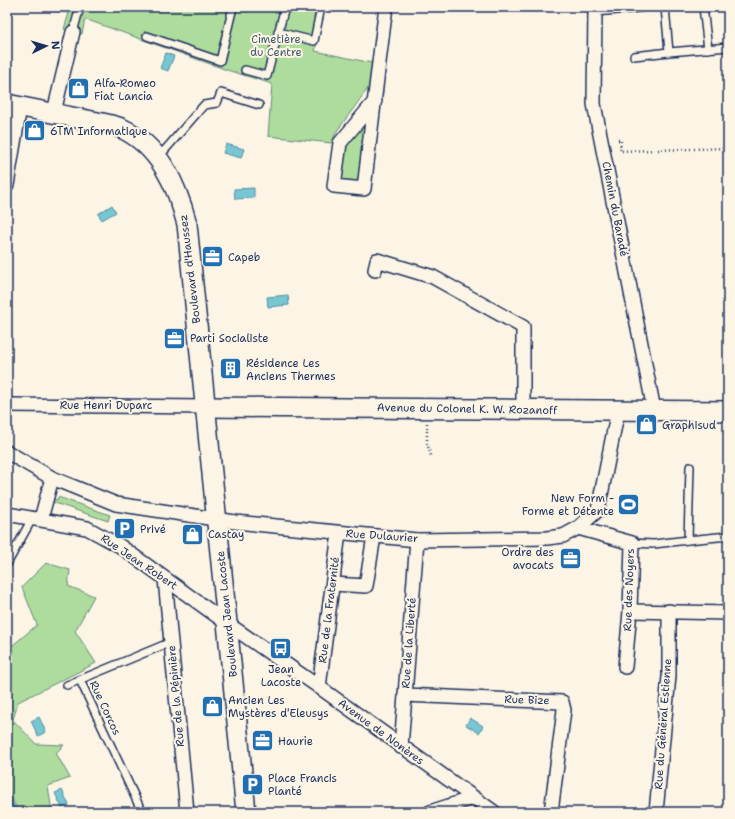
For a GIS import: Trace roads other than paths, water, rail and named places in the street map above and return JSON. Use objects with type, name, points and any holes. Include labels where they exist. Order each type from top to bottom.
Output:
[{"type":"main road","name":"Boulevard d'Haussez","points":[[14,106],[54,112],[121,128],[144,144],[158,158],[169,173],[179,196],[187,224],[205,407]]},
{"type":"main road","name":"Avenue du Colonel K. W. Rozanoff","points":[[205,407],[728,411]]},
{"type":"main road","name":"Boulevard Jean Lacoste","points":[[205,407],[218,519],[245,805]]},
{"type":"street","points":[[375,101],[340,143],[334,186],[364,189],[375,101],[386,7]]},
{"type":"street","name":"Chemin du Baradé","points":[[595,9],[594,104],[654,410]]},
{"type":"street","points":[[54,112],[74,32]]},
{"type":"street","points":[[7,185],[14,106]]},
{"type":"street","points":[[375,270],[378,260],[433,277],[523,327],[523,409]]},
{"type":"street","name":"Rue Henri Duparc","points":[[7,405],[205,407]]},
{"type":"street","name":"Rue Dulaurier","points":[[7,452],[52,478],[116,504],[218,519],[339,533],[417,540],[547,538],[563,536],[578,528],[598,510],[618,410]]},
{"type":"street","points":[[36,519],[52,478]]},
{"type":"street","name":"Rue Jean Robert","points":[[7,514],[87,528],[120,546],[228,624]]},
{"type":"street","name":"Rue des Noyers","points":[[578,528],[632,543],[630,611],[625,667]]},
{"type":"street","name":"Rue de la Fraternité","points":[[319,687],[339,533]]},
{"type":"street","points":[[333,584],[366,586],[374,536]]},
{"type":"street","name":"Rue de la Liberté","points":[[401,747],[417,540]]},
{"type":"street","name":"Rue de la Pépinière","points":[[165,579],[187,812]]},
{"type":"street","points":[[630,611],[728,612]]},
{"type":"street","name":"Rue du Général Estienne","points":[[656,812],[669,676],[669,611]]},
{"type":"street","name":"Avenue de Nonères","points":[[228,624],[494,812]]},
{"type":"street","name":"Rue Bize","points":[[406,695],[562,702],[564,710],[551,812]]},
{"type":"street","points":[[430,812],[473,798]]},
{"type":"lane","points":[[71,7],[80,8],[74,32]]},
{"type":"lane","points":[[147,36],[220,61],[233,7]]},
{"type":"lane","points":[[245,70],[267,76],[285,7]]},
{"type":"lane","points":[[278,32],[314,41],[321,7]]},
{"type":"lane","points":[[595,9],[645,7]]},
{"type":"lane","points":[[665,7],[669,52]]},
{"type":"lane","points":[[704,7],[708,49]]},
{"type":"lane","points":[[634,56],[728,47]]},
{"type":"lane","points":[[158,158],[204,104],[217,103],[221,93],[259,105]]},
{"type":"lane","points":[[688,540],[690,467]]},
{"type":"lane","points":[[7,564],[36,519]]},
{"type":"lane","points":[[632,543],[654,544],[728,536]]},
{"type":"lane","name":"Rue Corcos","points":[[142,812],[80,680],[170,642]]},
{"type":"lane","points":[[67,685],[80,680]]},
{"type":"water","points":[[166,53],[174,56],[168,71],[160,68]]},
{"type":"water","points":[[226,144],[244,149],[241,158],[223,153]]},
{"type":"water","points":[[254,188],[254,198],[235,199],[234,189]]},
{"type":"water","points":[[112,205],[116,212],[102,220],[98,214]]},
{"type":"water","points":[[288,295],[289,305],[268,307],[267,297]]},
{"type":"water","points":[[39,717],[46,732],[38,736],[31,721]]},
{"type":"water","points":[[470,718],[483,726],[479,733],[466,725]]},
{"type":"water","points":[[62,790],[69,805],[62,808],[55,793]]},
{"type":"water","points":[[7,793],[16,810],[17,812],[7,812]]},
{"type":"place","name":"Alfa-Romeo Fiat Lancia","points":[[79,89]]},
{"type":"place","name":"6TM Informatique","points":[[35,131]]},
{"type":"place","name":"Capeb","points":[[213,257]]},
{"type":"place","name":"Parti Socialiste","points":[[175,338]]},
{"type":"place","name":"Résidence Les Anciens Thermes","points":[[230,369]]},
{"type":"place","name":"Graphisud","points":[[647,425]]},
{"type":"place","name":"New Form - Forme et Détente","points":[[629,504]]},
{"type":"place","name":"Privé","points":[[125,529]]},
{"type":"place","name":"Castay","points":[[193,534]]},
{"type":"place","name":"Ordre des avocats","points":[[570,558]]},
{"type":"place","name":"Jean Lacoste","points":[[281,649]]},
{"type":"place","name":"Ancien Les Mystères d'Eleusys","points":[[212,706]]},
{"type":"place","name":"Haurie","points":[[263,741]]},
{"type":"place","name":"Place Francis Planté","points":[[252,784]]},
{"type":"park label","name":"Cimetière du Centre","points":[[276,45]]}]
